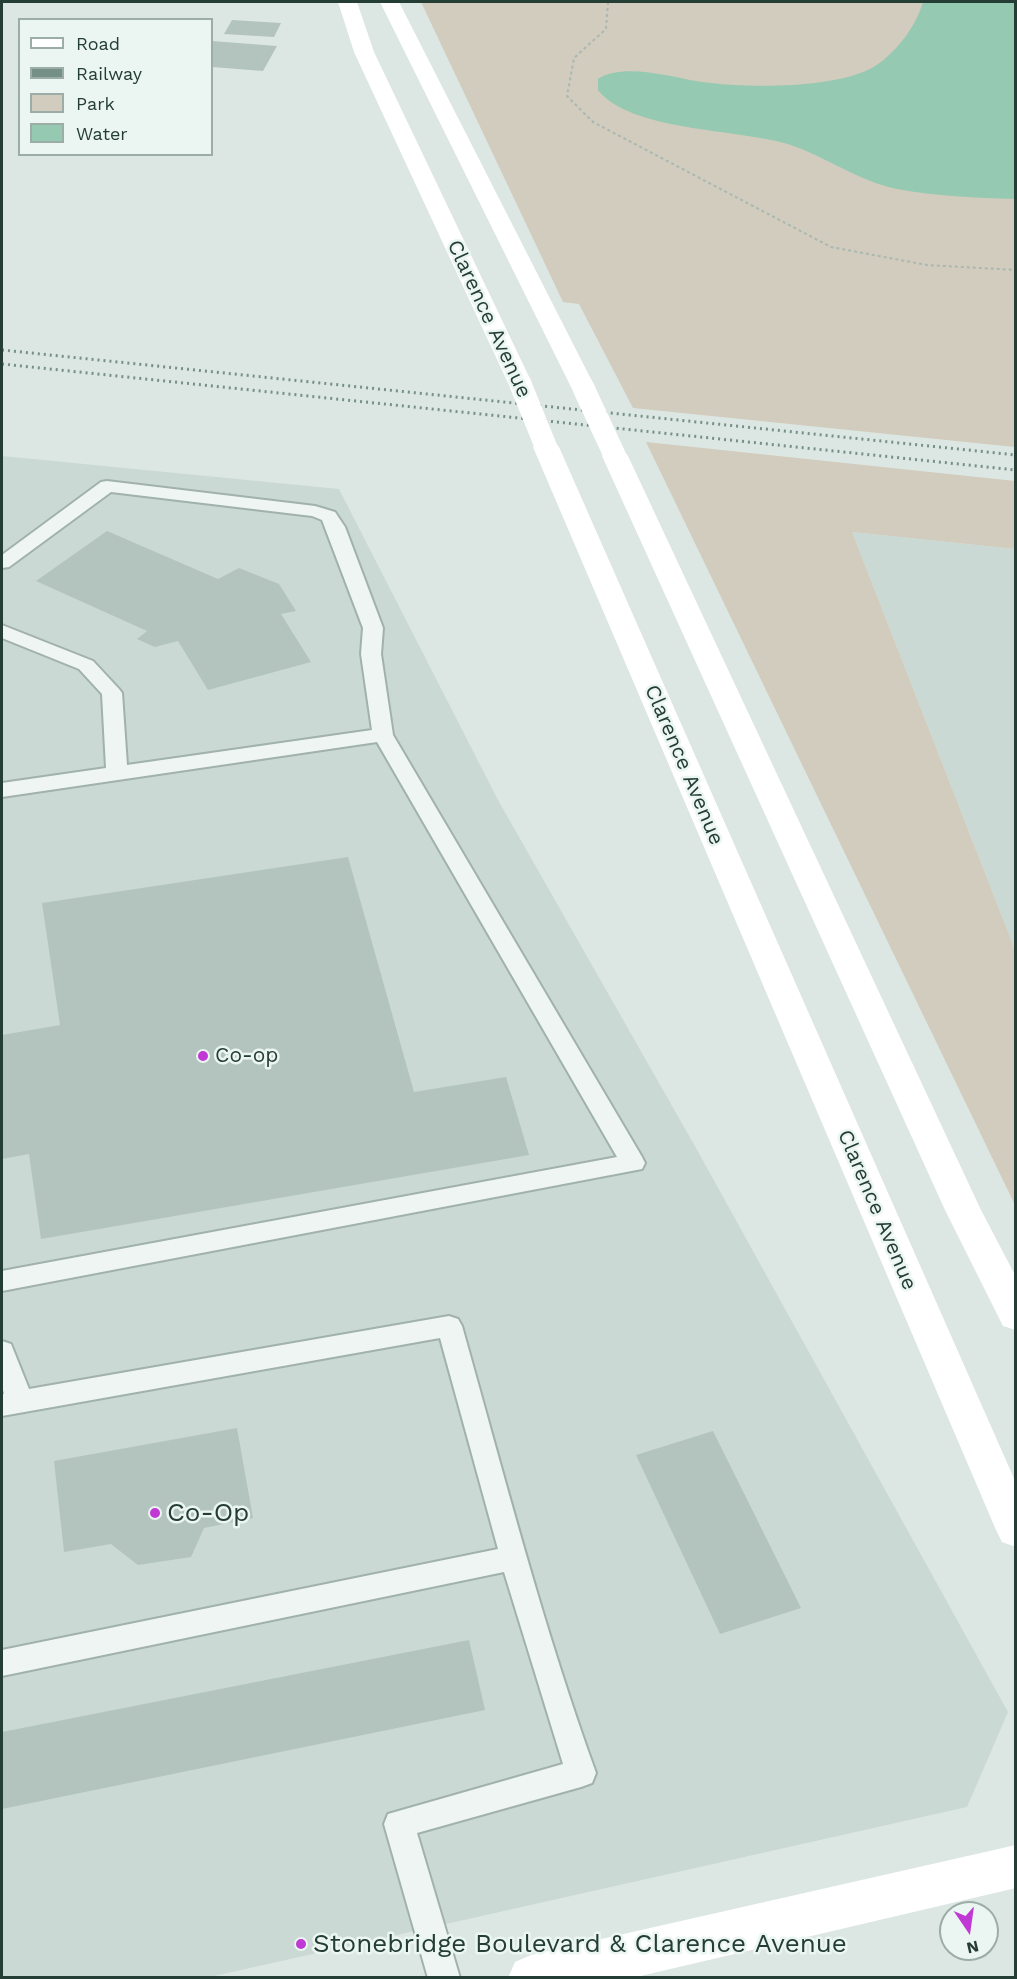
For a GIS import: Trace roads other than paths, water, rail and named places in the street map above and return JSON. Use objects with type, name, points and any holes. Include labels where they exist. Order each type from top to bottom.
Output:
[{"type":"main road","name":"Clarence Avenue","points":[[347,2],[364,52],[520,383],[1016,1530]]},
{"type":"main road","points":[[389,2],[583,387],[963,1210],[1016,1316]]},
{"type":"main road","points":[[531,1977],[1016,1866]]},
{"type":"lane","points":[[2,563],[107,486],[315,511],[329,516],[336,527],[373,628],[371,654],[383,735],[633,1163],[2,1281]]},
{"type":"lane","points":[[2,631],[86,665],[112,693],[117,774]]},
{"type":"lane","points":[[2,790],[383,735]]},
{"type":"lane","points":[[2,1351],[11,1403],[449,1326],[514,1557],[564,1725],[581,1773],[399,1824],[444,1977]]},
{"type":"lane","points":[[2,1663],[514,1557]]},
{"type":"water","points":[[923,2],[1015,2],[1015,199],[941,195],[897,189],[869,180],[788,144],[686,127],[634,114],[613,103],[598,90],[598,79],[609,74],[635,71],[702,82],[764,86],[810,83],[853,76],[870,69],[895,49],[915,21]]},
{"type":"railway","points":[[2,350],[1016,455]]},
{"type":"railway","points":[[2,364],[1016,470]]},
{"type":"place","name":"Co-op","points":[[203,1056]]},
{"type":"place","name":"Co-Op","points":[[155,1513]]},
{"type":"place","name":"Stonebridge Boulevard & Clarence Avenue","points":[[301,1944]]}]
